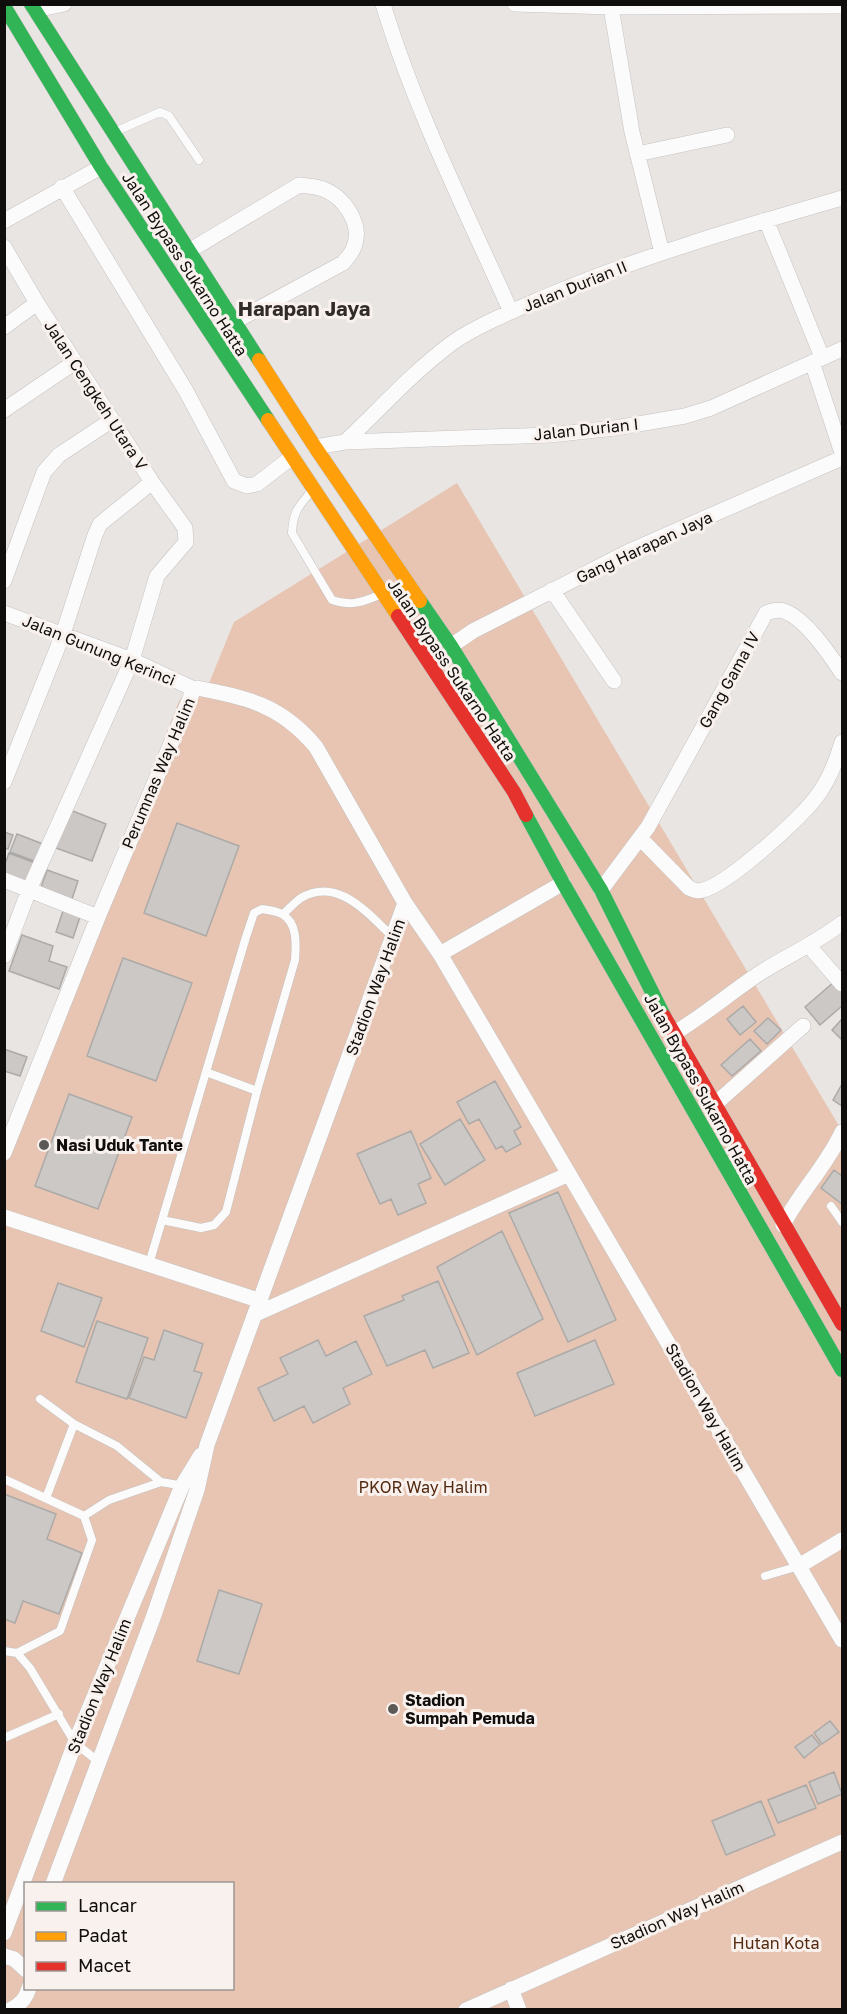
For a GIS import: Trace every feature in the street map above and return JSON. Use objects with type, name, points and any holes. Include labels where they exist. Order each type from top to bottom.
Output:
[{"type":"highway","name":"Jalan Bypass Sukarno Hatta","points":[[4,6],[101,167],[513,792],[843,1370]]},
{"type":"highway","name":"Jalan Bypass Sukarno Hatta","points":[[33,7],[315,447],[451,646],[601,890],[673,1034],[783,1225],[841,1316]]},
{"type":"highway","points":[[131,212],[153,194]]},
{"type":"street","points":[[33,7],[64,4]]},
{"type":"street","points":[[382,4],[414,94],[511,312]]},
{"type":"street","points":[[515,4],[611,7],[843,6]]},
{"type":"street","points":[[611,7],[638,154],[662,253]]},
{"type":"street","points":[[638,154],[727,135]]},
{"type":"street","points":[[4,221],[101,167]]},
{"type":"street","points":[[166,265],[299,185],[323,189],[342,201],[354,221],[356,238],[354,249],[343,263],[234,322]]},
{"type":"street","points":[[62,188],[186,391],[234,481],[247,486],[256,484],[292,457]]},
{"type":"street","name":"Jalan Durian II","points":[[345,442],[423,367],[453,342],[511,312],[587,279],[662,253],[843,198]]},
{"type":"street","points":[[766,220],[817,359],[843,453]]},
{"type":"street","name":"Jalan Cengkeh Utara V","points":[[4,247],[112,420],[185,528],[186,542],[157,576],[132,660]]},
{"type":"street","points":[[4,327],[37,303]]},
{"type":"street","name":"Jalan Durian I","points":[[315,447],[345,442],[550,435],[685,416],[711,408],[843,349]]},
{"type":"street","points":[[4,410],[75,362]]},
{"type":"street","points":[[4,581],[44,472],[59,455],[112,420]]},
{"type":"street","name":"Gang Harapan Jaya","points":[[451,646],[473,631],[632,550],[843,458]]},
{"type":"street","points":[[4,783],[63,634],[100,524],[152,482]]},
{"type":"street","points":[[552,590],[614,681]]},
{"type":"street","name":"Gang Gama IV","points":[[601,890],[648,827],[766,613],[777,610],[785,611],[798,620],[823,645],[843,673]]},
{"type":"street","name":"Jalan Gunung Kerinci","points":[[4,613],[132,660],[194,689]]},
{"type":"street","points":[[4,956],[29,890],[132,660]]},
{"type":"street","name":"Perumnas Way Halim","points":[[4,1153],[98,917],[194,689],[230,694],[257,703],[286,717],[301,729],[316,747],[328,767],[405,903]]},
{"type":"street","points":[[640,837],[689,888],[698,891],[705,890],[723,881],[773,841],[814,800],[831,772],[843,742]]},
{"type":"street","points":[[4,880],[98,917]]},
{"type":"street","points":[[440,954],[563,883]]},
{"type":"street","name":"Stadion Way Halim","points":[[4,1933],[75,1743],[131,1609],[190,1488],[207,1445],[259,1308],[405,903]]},
{"type":"street","name":"Stadion Way Halim","points":[[405,903],[440,954],[843,1640]]},
{"type":"street","points":[[673,1034],[696,1021],[758,974],[809,946],[843,923]]},
{"type":"street","points":[[809,946],[843,984]]},
{"type":"street","points":[[714,1105],[803,1026]]},
{"type":"street","points":[[783,1225],[795,1202],[835,1148],[843,1132]]},
{"type":"street","points":[[4,1217],[148,1264],[259,1308],[569,1174]]},
{"type":"street","name":"Stadion Way Halim","points":[[54,1882],[153,1618],[190,1488]]},
{"type":"street","points":[[799,1566],[843,1540]]},
{"type":"street","points":[[131,1609],[153,1618]]},
{"type":"street","points":[[98,1690],[122,1699]]},
{"type":"street","name":"Stadion Way Halim","points":[[466,2010],[493,2004],[511,1989],[843,1842]]},
{"type":"street","points":[[4,1956],[24,1964]]},
{"type":"street","points":[[511,1989],[519,2010]]},
{"type":"street","points":[[10,2010],[27,1999]]},
{"type":"lane","points":[[112,133],[160,112],[169,116],[199,160]]},
{"type":"lane","points":[[313,490],[297,508],[292,533],[332,600],[356,604],[382,594]]},
{"type":"lane","points":[[283,914],[301,898],[319,892],[334,892],[356,903],[393,937]]},
{"type":"lane","points":[[148,1264],[254,914],[262,909],[283,914],[294,928],[295,960],[257,1091],[226,1212],[214,1226],[201,1228],[162,1220]]},
{"type":"lane","points":[[206,1072],[257,1091]]},
{"type":"lane","points":[[831,1206],[843,1222]]},
{"type":"lane","points":[[40,1399],[74,1424],[117,1446],[161,1482],[190,1488]]},
{"type":"lane","points":[[46,1498],[74,1424]]},
{"type":"lane","points":[[4,1479],[84,1516],[92,1540],[60,1631],[17,1653],[4,1651]]},
{"type":"lane","points":[[84,1516],[108,1500],[161,1482]]},
{"type":"lane","points":[[765,1576],[799,1566]]},
{"type":"lane","points":[[17,1653],[30,1668],[75,1743],[99,1762]]},
{"type":"lane","points":[[4,1738],[59,1714]]},
{"type":"green space","name":"PKOR Way Halim","points":[[457,483],[842,1131],[842,2009],[5,2009],[4,1152],[179,701],[186,692],[205,693],[234,622]]},
{"type":"building","points":[[70,810],[106,824],[92,861],[56,848]]},
{"type":"building","points":[[177,823],[239,846],[206,936],[144,913]]},
{"type":"building","points":[[4,832],[13,835],[8,849],[4,848]]},
{"type":"building","points":[[17,834],[43,844],[37,862],[10,852]]},
{"type":"building","points":[[9,853],[35,863],[27,885],[4,877],[4,867]]},
{"type":"building","points":[[47,870],[78,881],[71,902],[40,890]]},
{"type":"building","points":[[64,908],[81,914],[73,938],[56,932]]},
{"type":"building","points":[[22,935],[53,946],[49,961],[67,967],[59,989],[9,971]]},
{"type":"building","points":[[123,958],[192,983],[156,1081],[87,1056]]},
{"type":"building","points":[[835,981],[842,990],[842,1006],[820,1025],[805,1007]]},
{"type":"building","points":[[743,1006],[756,1022],[740,1035],[727,1019]]},
{"type":"building","points":[[768,1018],[781,1030],[767,1044],[754,1031]]},
{"type":"building","points":[[842,1019],[842,1040],[832,1030]]},
{"type":"building","points":[[750,1039],[761,1051],[732,1076],[721,1065]]},
{"type":"building","points":[[4,1049],[27,1057],[20,1076],[4,1071]]},
{"type":"building","points":[[495,1081],[521,1127],[514,1131],[521,1144],[506,1152],[502,1146],[496,1149],[479,1119],[469,1124],[457,1102]]},
{"type":"building","points":[[842,1084],[842,1106],[833,1100]]},
{"type":"building","points":[[69,1094],[132,1117],[98,1209],[35,1186]]},
{"type":"building","points":[[460,1119],[485,1160],[445,1185],[420,1144]]},
{"type":"building","points":[[411,1131],[431,1178],[418,1184],[426,1203],[398,1215],[391,1199],[380,1204],[357,1154]]},
{"type":"building","points":[[834,1170],[842,1176],[842,1204],[821,1188]]},
{"type":"building","points":[[558,1192],[616,1320],[568,1342],[509,1213]]},
{"type":"building","points":[[502,1231],[543,1319],[477,1355],[437,1267]]},
{"type":"building","points":[[438,1281],[469,1353],[433,1368],[425,1350],[387,1366],[364,1316],[404,1300],[402,1296]]},
{"type":"building","points":[[58,1283],[102,1298],[84,1347],[41,1331]]},
{"type":"building","points":[[97,1321],[148,1338],[127,1399],[76,1382]]},
{"type":"building","points":[[164,1330],[203,1344],[194,1371],[202,1373],[186,1418],[129,1398],[144,1357],[154,1360]]},
{"type":"building","points":[[318,1340],[326,1356],[356,1341],[372,1374],[343,1388],[350,1404],[313,1423],[304,1406],[274,1421],[258,1388],[288,1374],[280,1358]]},
{"type":"building","points":[[595,1340],[614,1384],[535,1416],[517,1373]]},
{"type":"building","points":[[4,1494],[56,1514],[47,1539],[82,1553],[59,1614],[23,1601],[15,1623],[4,1619]]},
{"type":"building","points":[[219,1590],[262,1604],[239,1674],[197,1661]]},
{"type":"building","points":[[830,1721],[839,1732],[822,1744],[814,1733]]},
{"type":"building","points":[[812,1735],[820,1745],[804,1758],[795,1747]]},
{"type":"building","points":[[834,1772],[842,1794],[818,1804],[809,1782]]},
{"type":"building","points":[[806,1785],[816,1808],[778,1823],[768,1800]]},
{"type":"building","points":[[761,1801],[775,1835],[726,1855],[712,1821]]},
{"type":"traffic: fast","points":[[31,4],[259,360]]},
{"type":"traffic: fast","points":[[4,6],[101,167],[268,420]]},
{"type":"traffic: fast","points":[[420,601],[451,646],[601,890],[664,1016]]},
{"type":"traffic: fast","points":[[526,815],[842,1370]]},
{"type":"traffic: slow","points":[[259,360],[420,601]]},
{"type":"traffic: slow","points":[[268,420],[398,616]]},
{"type":"traffic: jam","points":[[398,616],[514,792],[526,815]]},
{"type":"traffic: jam","points":[[664,1016],[842,1324]]},
{"type":"place","name":"Nasi Uduk Tante","points":[[44,1145]]},
{"type":"place","name":"Stadion Sumpah Pemuda","points":[[393,1709]]},
{"type":"district","name":"Harapan Jaya","points":[[304,309]]},
{"type":"park label","name":"Hutan Kota","points":[[776,1943]]}]
